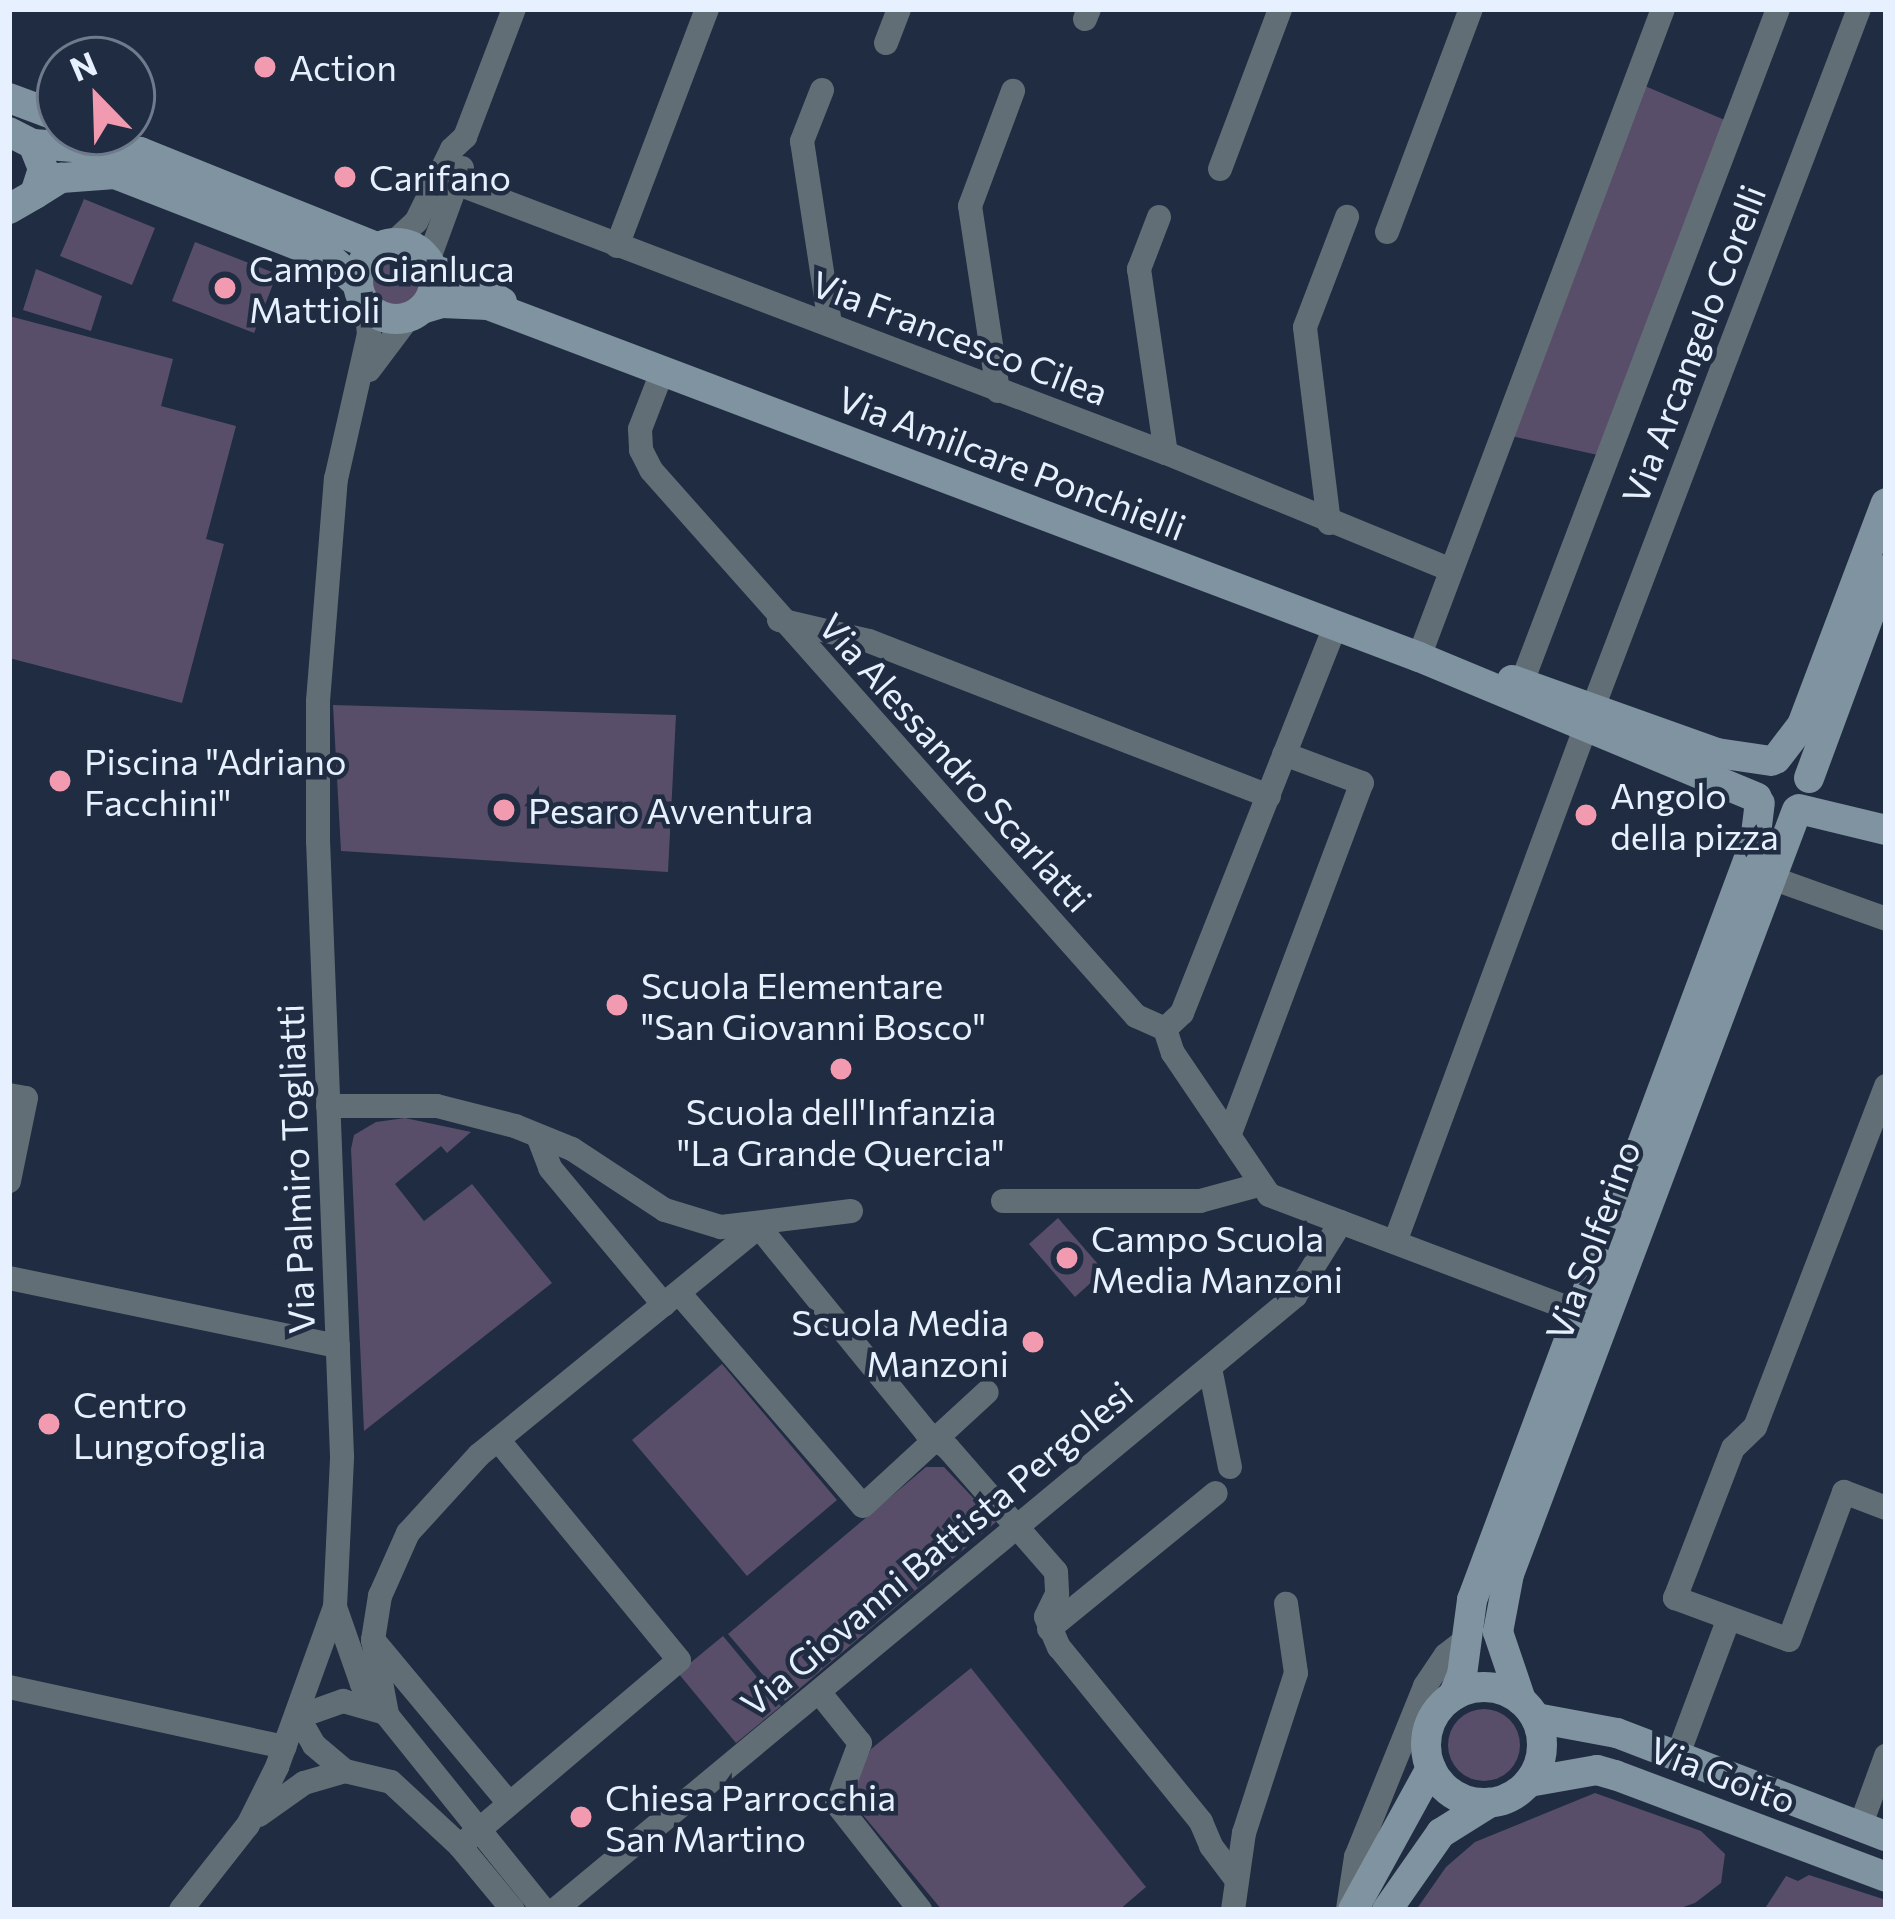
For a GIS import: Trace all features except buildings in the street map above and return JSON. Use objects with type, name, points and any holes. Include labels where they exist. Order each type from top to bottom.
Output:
[{"type":"main road","name":"Via Amilcare Ponchielli","points":[[21,138],[43,169],[22,202]]},
{"type":"main road","name":"Via Amilcare Ponchielli","points":[[150,156],[385,246],[412,248],[430,265],[578,339]]},
{"type":"main road","name":"Via Amilcare Ponchielli","points":[[22,202],[61,178],[115,174],[330,258],[385,318],[442,303],[488,304],[1418,657],[1590,717],[1717,753],[1773,760]]},
{"type":"main road","points":[[362,294],[363,263],[385,246]]},
{"type":"main road","points":[[415,313],[433,291],[430,265]]},
{"type":"main road","name":"Via Solferino","points":[[1350,1910],[1431,1768],[1426,1751],[1431,1721],[1453,1696],[1462,1675],[1472,1600],[1755,842],[1756,777],[1802,725],[1886,502]]},
{"type":"main road","name":"Via Solferino","points":[[1529,1782],[1542,1751],[1498,1632],[1509,1574],[1769,877],[1798,810],[1809,796],[1809,778],[1886,570]]},
{"type":"main road","name":"Via Amilcare Ponchielli","points":[[1418,657],[1522,682],[1758,800]]},
{"type":"main road","points":[[1773,760],[1799,764],[1809,778],[1882,828]]},
{"type":"main road","points":[[1758,800],[1773,813],[1798,810],[1882,828]]},
{"type":"main road","points":[[1453,1696],[1487,1687],[1528,1709]]},
{"type":"main road","name":"Via Goito","points":[[1528,1709],[1599,1727],[1873,1832]]},
{"type":"main road","points":[[1431,1768],[1454,1795],[1490,1803]]},
{"type":"main road","name":"Via Goito","points":[[1529,1782],[1597,1770],[1886,1877]]},
{"type":"main road","points":[[1387,1910],[1441,1833],[1529,1782]]},
{"type":"street","points":[[430,265],[452,149],[465,137],[514,9]]},
{"type":"street","points":[[617,246],[707,9]]},
{"type":"street","points":[[886,43],[898,9]]},
{"type":"street","points":[[1220,169],[1280,9]]},
{"type":"street","points":[[1387,232],[1472,9]]},
{"type":"street","points":[[1418,657],[1663,9]]},
{"type":"street","points":[[1522,682],[1778,9]]},
{"type":"street","name":"Via Arcangelo Corelli","points":[[1395,1241],[1859,9]]},
{"type":"street","points":[[822,90],[802,142],[830,326]]},
{"type":"street","points":[[998,391],[970,206],[1013,91]]},
{"type":"street","points":[[385,246],[416,222],[449,180]]},
{"type":"street","name":"Via Francesco Cilea","points":[[449,180],[1166,453],[1451,570]]},
{"type":"street","points":[[1159,217],[1139,269],[1166,453]]},
{"type":"street","points":[[1329,523],[1305,327],[1347,217]]},
{"type":"street","name":"Via Palmiro Togliatti","points":[[181,1910],[248,1825],[298,1717],[334,1606],[343,1526],[318,841],[319,659],[336,478],[369,334],[362,294]]},
{"type":"street","name":"Via Palmiro Togliatti","points":[[359,387],[415,313]]},
{"type":"street","name":"Via Alessandro Scarlatti","points":[[662,372],[640,429],[641,450],[651,470],[779,620],[1136,1016],[1165,1029],[1173,1053],[1259,1185]]},
{"type":"street","points":[[779,620],[869,640],[1269,796]]},
{"type":"street","points":[[1165,1029],[1182,1013],[1335,626]]},
{"type":"street","points":[[1229,1136],[1362,783],[1284,754]]},
{"type":"street","points":[[1769,877],[1886,919]]},
{"type":"street","points":[[1886,1086],[1755,1427],[1733,1448],[1675,1598],[1789,1640],[1844,1492],[1886,1508]]},
{"type":"street","points":[[9,1095],[26,1098],[9,1181]]},
{"type":"street","points":[[328,1106],[437,1106],[538,1136],[572,1149],[665,1210],[721,1227],[759,1227],[851,1211]]},
{"type":"street","points":[[538,1136],[550,1168],[862,1506],[938,1442],[946,1426],[987,1392]]},
{"type":"street","points":[[1003,1202],[1200,1201],[1259,1185],[1285,1202],[1580,1312]]},
{"type":"street","name":"Via Giovanni Battista Pergolesi","points":[[555,1910],[1295,1296],[1341,1222]]},
{"type":"street","points":[[702,1274],[721,1227]]},
{"type":"street","points":[[387,1714],[374,1640],[380,1596],[408,1533],[498,1440],[759,1227]]},
{"type":"street","points":[[759,1227],[938,1442],[1056,1572],[1049,1629],[1201,1822],[1210,1846],[1236,1879]]},
{"type":"street","points":[[9,1278],[338,1346]]},
{"type":"street","points":[[1210,1368],[1230,1466]]},
{"type":"street","points":[[470,1838],[680,1660],[498,1440]]},
{"type":"street","points":[[1049,1629],[1216,1493]]},
{"type":"street","points":[[1233,1910],[1240,1848],[1296,1672],[1286,1604]]},
{"type":"street","points":[[334,1606],[362,1684],[470,1838],[513,1910]]},
{"type":"street","points":[[1677,1757],[1729,1618]]},
{"type":"street","points":[[374,1640],[509,1804]]},
{"type":"street","name":"Via Solferino","points":[[1350,1910],[1356,1857],[1425,1685],[1446,1655],[1464,1641]]},
{"type":"street","points":[[9,1687],[285,1747]]},
{"type":"street","points":[[819,1692],[860,1743],[837,1804],[920,1910]]},
{"type":"street","points":[[387,1714],[361,1702],[343,1701],[298,1717],[314,1744],[345,1771],[391,1782],[470,1838],[544,1910]]},
{"type":"street","points":[[1873,1832],[1886,1756]]},
{"type":"street","points":[[248,1825],[304,1783],[345,1771]]},
{"type":"street","points":[[1201,1822],[1240,1848]]},
{"type":"shaded area","points":[[1645,86],[1727,121],[1598,455],[1511,436]]},
{"type":"shaded area","points":[[84,199],[155,228],[132,285],[60,256]]},
{"type":"shaded area","name":"Campo Gianluca Mattioli","points":[[195,242],[277,274],[254,333],[172,301]]},
{"type":"shaded area","points":[[396,258],[413,265],[420,282],[413,299],[396,306],[379,299],[372,282],[379,265]]},
{"type":"shaded area","points":[[36,269],[102,296],[91,331],[23,310]]},
{"type":"shaded area","points":[[9,316],[173,359],[161,406],[236,426],[206,539],[224,544],[182,703],[9,658]]},
{"type":"shaded area","name":"Pesaro Avventura","points":[[333,705],[676,715],[668,872],[341,851]]},
{"type":"shaded area","points":[[405,1118],[471,1132],[447,1153],[441,1146],[395,1184],[424,1221],[472,1184],[552,1283],[364,1431],[351,1149],[354,1135],[376,1122]]},
{"type":"shaded area","name":"Campo Scuola Media Manzoni","points":[[1058,1218],[1104,1271],[1075,1297],[1029,1244]]},
{"type":"shaded area","points":[[722,1364],[837,1500],[747,1576],[632,1440]]},
{"type":"shaded area","points":[[926,1467],[944,1467],[996,1522],[785,1701],[728,1634]]},
{"type":"shaded area","points":[[723,1636],[781,1706],[736,1743],[678,1673]]},
{"type":"shaded area","points":[[971,1668],[1146,1887],[1119,1910],[942,1910],[848,1797],[871,1749]]},
{"type":"shaded area","points":[[1484,1709],[1510,1719],[1520,1745],[1510,1771],[1484,1781],[1458,1771],[1448,1745],[1458,1719]]},
{"type":"shaded area","points":[[1595,1793],[1701,1831],[1725,1854],[1721,1883],[1695,1903],[1674,1910],[1416,1910],[1446,1867],[1475,1842]]},
{"type":"shaded area","points":[[1809,1875],[1886,1900],[1886,1910],[1764,1910],[1786,1876],[1798,1881]]},
{"type":"place","name":"Action","points":[[265,67]]},
{"type":"place","name":"Carifano","points":[[345,177]]},
{"type":"place","name":"Campo Gianluca Mattioli","points":[[225,288]]},
{"type":"place","name":"Piscina \"Adriano Facchini\"","points":[[60,781]]},
{"type":"place","name":"Pesaro Avventura","points":[[504,810]]},
{"type":"place","name":"Angolo della pizza","points":[[1586,815]]},
{"type":"place","name":"Scuola Elementare \"San Giovanni Bosco\"","points":[[617,1005]]},
{"type":"place","name":"Scuola dell'Infanzia \"La Grande Quercia\"","points":[[841,1069]]},
{"type":"place","name":"Campo Scuola Media Manzoni","points":[[1067,1258]]},
{"type":"place","name":"Scuola Media Manzoni","points":[[1033,1342]]},
{"type":"place","name":"Centro Lungofoglia","points":[[49,1424]]},
{"type":"place","name":"Chiesa Parrocchia San Martino","points":[[581,1817]]}]
